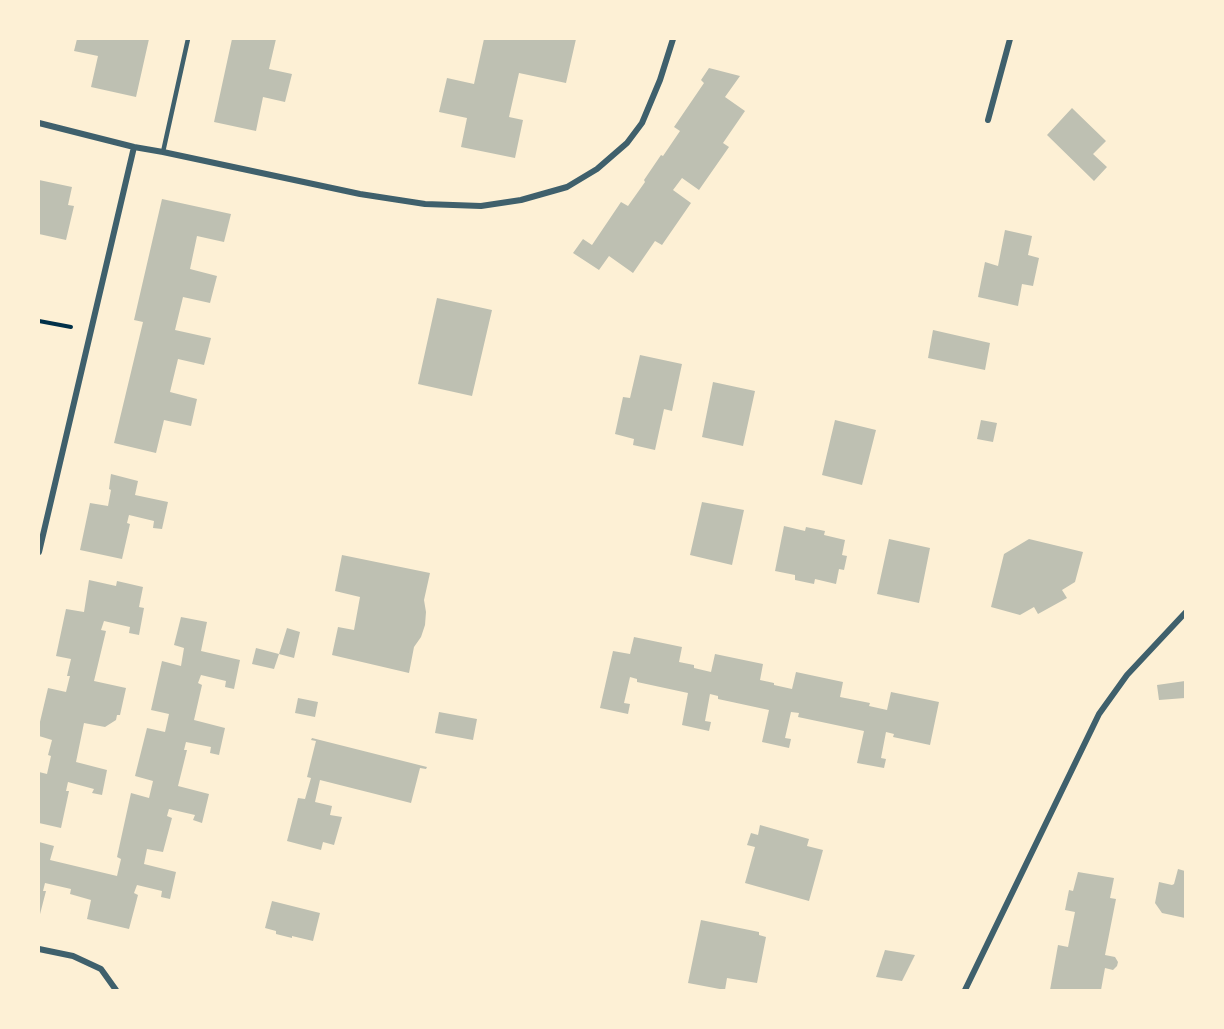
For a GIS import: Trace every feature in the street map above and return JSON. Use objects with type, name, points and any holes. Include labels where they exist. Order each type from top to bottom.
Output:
[{"type":"street","points":[[39,123],[134,147],[360,194],[425,204],[481,206],[521,200],[567,187],[597,169],[627,143],[642,123],[660,80],[673,39]]},
{"type":"street","points":[[988,120],[1010,39]]},
{"type":"street","points":[[39,552],[134,147]]},
{"type":"street","points":[[965,990],[1100,714],[1127,675],[1185,614]]},
{"type":"street","points":[[39,949],[74,956],[102,969],[116,990]]},
{"type":"lane","points":[[163,152],[188,39]]},
{"type":"path","points":[[39,321],[90,331]]},
{"type":"building","points":[[77,39],[149,39],[136,97],[91,87],[98,56],[74,51]]},
{"type":"building","points":[[232,39],[276,39],[269,69],[292,74],[285,102],[263,97],[256,131],[214,122]]},
{"type":"building","points":[[484,39],[576,39],[566,83],[519,73],[509,117],[523,120],[515,158],[461,147],[467,118],[439,112],[447,78],[474,84]]},
{"type":"building","points":[[709,68],[740,76],[725,97],[745,111],[723,143],[729,147],[699,190],[682,178],[673,190],[691,203],[662,245],[655,241],[633,273],[609,256],[599,270],[573,253],[583,239],[592,245],[621,202],[628,206],[661,155],[663,156],[680,131],[674,127],[704,83],[701,80]]},
{"type":"building","points":[[1072,108],[1106,141],[1093,154],[1107,167],[1094,181],[1047,135]]},
{"type":"building","points":[[39,180],[72,187],[68,205],[74,206],[66,240],[39,234]]},
{"type":"building","points":[[162,199],[231,214],[224,242],[197,236],[190,269],[217,276],[210,303],[183,297],[175,330],[211,338],[204,365],[178,359],[170,392],[197,399],[191,426],[164,420],[156,453],[114,443],[143,322],[134,320]]},
{"type":"building","points":[[1005,230],[1032,236],[1028,255],[1039,258],[1033,286],[1022,284],[1018,306],[978,297],[985,262],[998,266]]},
{"type":"building","points":[[437,298],[492,310],[472,396],[418,384]]},
{"type":"building","points":[[933,330],[990,343],[985,370],[928,358]]},
{"type":"building","points":[[640,355],[682,364],[672,411],[664,409],[655,450],[633,445],[634,439],[615,434],[623,397],[630,398]]},
{"type":"building","points":[[713,382],[755,391],[743,446],[702,437]]},
{"type":"building","points":[[835,420],[876,430],[862,485],[822,475]]},
{"type":"building","points":[[981,420],[997,423],[993,442],[977,439]]},
{"type":"building","points":[[111,474],[138,481],[135,495],[168,502],[162,529],[153,528],[154,521],[129,515],[127,523],[130,524],[122,559],[80,550],[90,503],[108,506]]},
{"type":"building","points":[[702,502],[744,510],[732,565],[690,555]]},
{"type":"building","points":[[784,526],[805,531],[806,527],[825,531],[824,535],[845,540],[842,555],[847,556],[844,570],[839,569],[836,584],[815,579],[814,584],[795,580],[795,575],[775,571]]},
{"type":"building","points":[[889,539],[930,548],[919,603],[877,594]]},
{"type":"building","points":[[1029,539],[1083,552],[1075,582],[1062,590],[1067,598],[1038,614],[1034,607],[1020,615],[991,607],[1004,554]]},
{"type":"building","points":[[342,555],[430,573],[424,600],[425,625],[414,647],[409,673],[332,655],[338,627],[354,630],[360,597],[335,591]]},
{"type":"building","points":[[89,580],[116,586],[117,581],[143,587],[139,607],[144,608],[139,635],[129,633],[130,627],[104,621],[101,630],[106,631],[94,681],[126,688],[120,715],[117,715],[116,720],[105,727],[84,723],[76,762],[107,770],[102,795],[92,793],[94,789],[68,782],[66,791],[69,791],[61,828],[39,823],[39,772],[47,774],[52,740],[39,736],[39,726],[48,688],[66,692],[71,659],[56,656],[66,609],[84,612]]},
{"type":"building","points":[[181,617],[207,622],[201,651],[240,660],[234,689],[225,687],[226,681],[201,675],[198,683],[202,685],[194,720],[225,728],[219,755],[210,753],[211,747],[186,742],[184,750],[187,750],[178,786],[209,794],[202,823],[193,820],[195,815],[169,809],[167,816],[172,818],[163,852],[147,849],[144,864],[176,872],[170,899],[161,897],[162,891],[137,885],[134,893],[138,895],[129,929],[87,919],[91,900],[70,894],[71,889],[45,883],[43,891],[46,891],[39,918],[39,842],[54,846],[50,860],[117,876],[121,859],[117,857],[131,793],[149,798],[153,781],[135,776],[147,728],[165,732],[169,714],[151,710],[162,661],[181,666],[184,648],[174,645]]},
{"type":"building","points":[[287,628],[300,632],[294,658],[279,654]]},
{"type":"building","points":[[634,637],[682,647],[679,662],[711,672],[715,654],[763,664],[760,680],[792,689],[796,672],[843,682],[840,697],[870,703],[869,706],[887,710],[891,692],[939,702],[930,745],[893,737],[894,734],[886,732],[881,758],[886,759],[884,768],[857,763],[864,731],[798,717],[799,713],[791,712],[785,738],[791,739],[789,748],[762,742],[769,710],[718,699],[718,696],[710,694],[705,721],[711,722],[709,731],[682,725],[688,693],[637,682],[637,679],[630,677],[624,703],[630,704],[628,714],[600,708],[613,651],[630,654]]},
{"type":"building","points":[[256,648],[279,654],[274,669],[252,664]]},
{"type":"building","points":[[1185,681],[1185,698],[1159,700],[1157,685]]},
{"type":"building","points":[[298,698],[318,702],[315,717],[295,713]]},
{"type":"building","points":[[439,712],[477,719],[473,740],[435,733]]},
{"type":"building","points":[[312,738],[427,767],[426,769],[420,768],[411,803],[320,780],[315,802],[332,806],[330,815],[342,817],[334,845],[323,842],[321,850],[287,841],[298,798],[305,799],[311,778],[307,777],[316,741],[311,740]]},
{"type":"building","points":[[760,825],[809,839],[807,846],[823,850],[809,901],[745,883],[755,847],[747,845],[751,833],[758,835]]},
{"type":"building","points":[[1178,869],[1185,871],[1185,918],[1162,913],[1155,903],[1159,882],[1174,884]]},
{"type":"building","points":[[1078,872],[1114,878],[1110,898],[1116,899],[1105,955],[1115,957],[1118,962],[1113,970],[1105,968],[1101,990],[1050,990],[1058,945],[1068,947],[1075,912],[1065,910],[1069,890],[1073,891]]},
{"type":"building","points":[[272,901],[320,913],[313,941],[276,934],[276,931],[265,928]]},
{"type":"building","points":[[701,920],[759,932],[759,935],[766,937],[757,983],[727,978],[725,990],[688,983]]},
{"type":"building","points":[[885,950],[915,955],[902,981],[876,977]]}]
